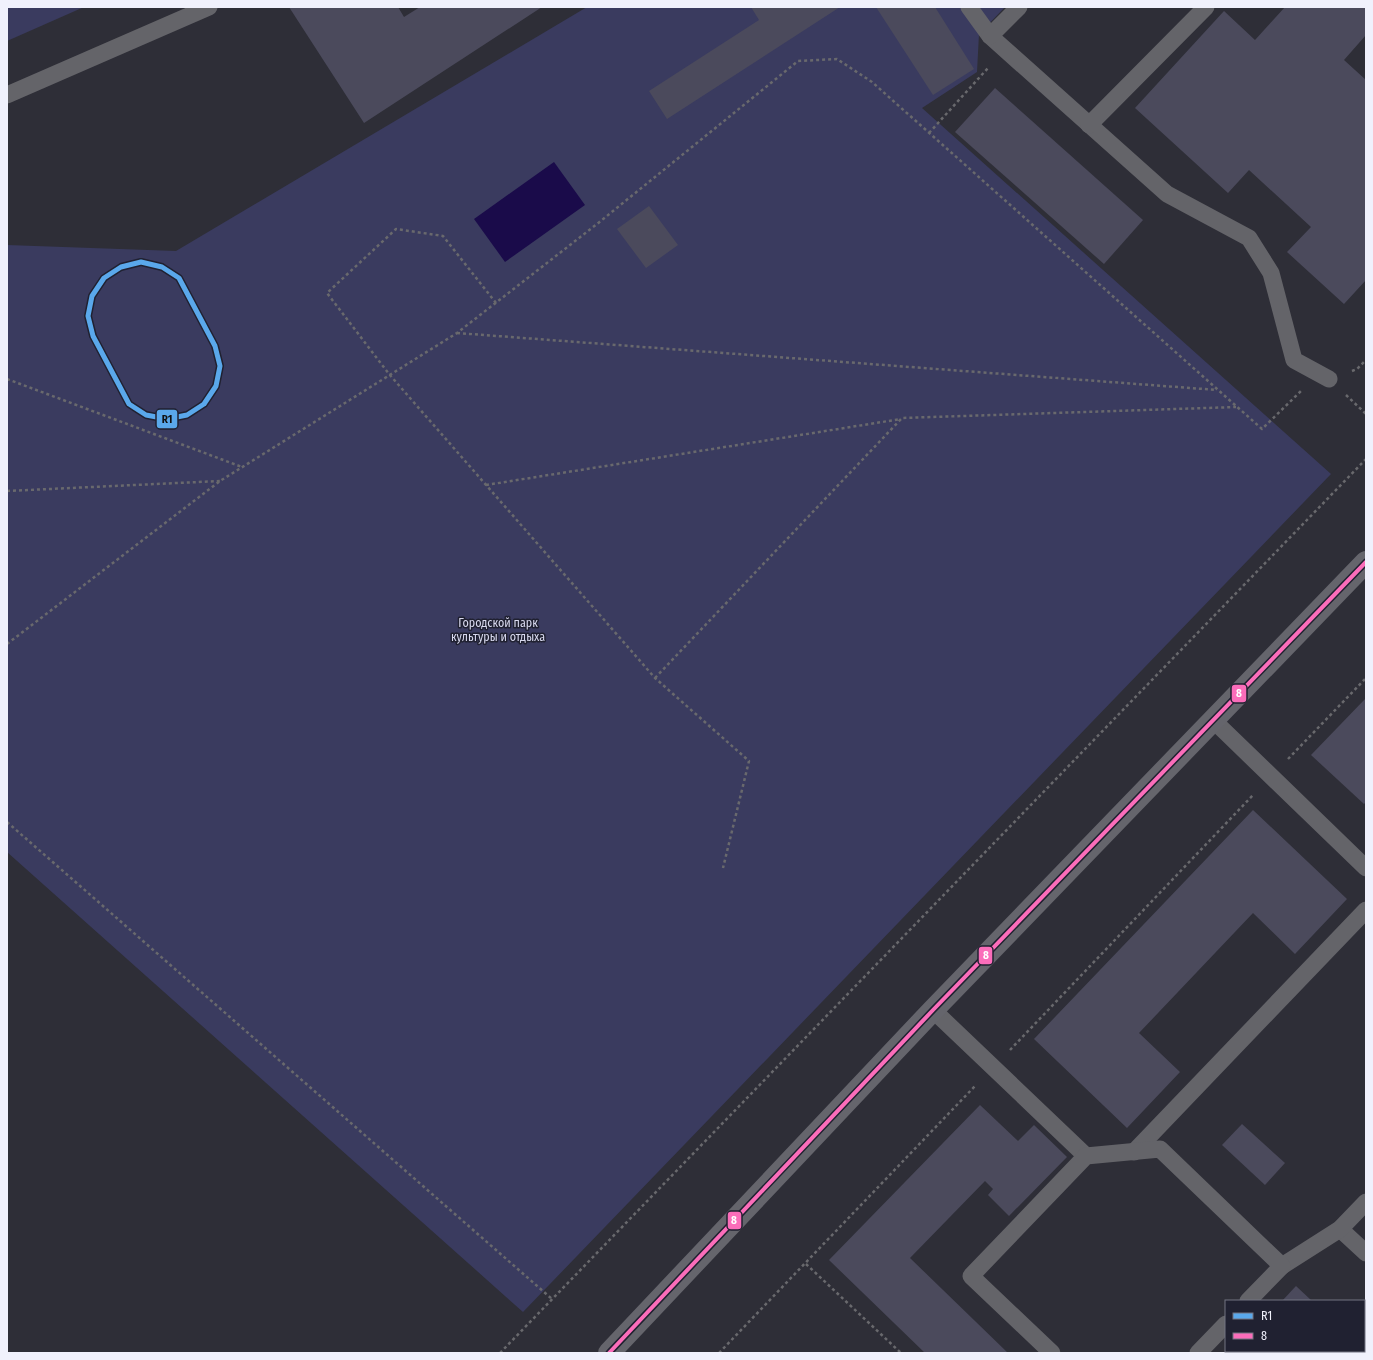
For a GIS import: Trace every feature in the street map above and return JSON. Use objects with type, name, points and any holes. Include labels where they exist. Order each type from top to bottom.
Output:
[{"type":"main road","points":[[609,1353],[933,1010],[1366,562]]},
{"type":"lane","points":[[7,95],[209,7]]},
{"type":"lane","points":[[969,7],[990,36],[1167,194],[1249,238],[1271,273],[1294,360],[1329,379]]},
{"type":"lane","points":[[990,36],[1019,7]]},
{"type":"lane","points":[[1089,125],[1206,7]]},
{"type":"lane","points":[[1213,720],[1365,866]]},
{"type":"lane","points":[[1134,1152],[1366,910]]},
{"type":"lane","points":[[933,1010],[1086,1156]]},
{"type":"lane","points":[[1052,1353],[971,1276],[1086,1156],[1160,1149],[1282,1266]]},
{"type":"lane","points":[[1249,1300],[1282,1266],[1340,1229],[1366,1202]]},
{"type":"lane","points":[[1340,1229],[1366,1254]]},
{"type":"lane","points":[[1198,1353],[1225,1325]]},
{"type":"path","points":[[929,133],[1005,50]]},
{"type":"path","points":[[7,644],[220,481],[389,374],[457,333],[597,224],[798,61],[837,59],[872,82],[1262,429]]},
{"type":"path","points":[[496,303],[443,236],[396,229],[327,293],[389,374],[655,678],[749,761],[723,868]]},
{"type":"path","points":[[457,333],[1217,390]]},
{"type":"path","points":[[7,379],[242,467]]},
{"type":"path","points":[[486,485],[902,418],[1236,407]]},
{"type":"path","points":[[655,678],[902,418]]},
{"type":"path","points":[[500,1353],[1366,459]]},
{"type":"path","points":[[7,491],[220,481]]},
{"type":"path","points":[[719,1353],[806,1264],[1366,678]]},
{"type":"path","points":[[7,822],[552,1299]]},
{"type":"path","points":[[806,1264],[901,1353]]},
{"type":"green space","points":[[7,7],[84,7],[7,41]]},
{"type":"green space","name":"Городской парк культуры и отдыха","points":[[587,7],[1005,7],[979,34],[977,72],[922,108],[1331,474],[523,1312],[7,852],[7,245],[176,251]]},
{"type":"shaded area","points":[[554,162],[585,205],[505,262],[474,219]]},
{"type":"building","points":[[289,7],[398,7],[404,17],[420,7],[542,7],[364,123]]},
{"type":"building","points":[[751,7],[840,7],[667,119],[649,91],[759,20]]},
{"type":"building","points":[[876,7],[935,7],[974,69],[933,95]]},
{"type":"building","points":[[1285,7],[1366,7],[1366,35],[1344,60],[1366,80],[1366,280],[1344,304],[1287,252],[1311,227],[1249,170],[1228,193],[1135,108],[1224,11],[1255,40]]},
{"type":"building","points":[[995,88],[1143,220],[1104,264],[955,132]]},
{"type":"building","points":[[649,206],[678,245],[646,268],[617,229]]},
{"type":"building","points":[[1366,698],[1366,802],[1364,804],[1311,755]]},
{"type":"building","points":[[1253,810],[1347,899],[1295,954],[1253,913],[1139,1033],[1180,1072],[1127,1128],[1034,1039]]},
{"type":"building","points":[[980,1105],[1018,1141],[1034,1125],[1067,1157],[1009,1216],[988,1195],[993,1189],[985,1181],[910,1258],[1008,1353],[925,1353],[829,1260]]},
{"type":"building","points":[[1242,1124],[1285,1163],[1265,1185],[1222,1145]]},
{"type":"building","points":[[1296,1286],[1311,1300],[1283,1300]]},
{"type":"building","points":[[1340,1352],[1341,1353],[1263,1353]]},
{"type":"transit line","name":"R1","points":[[141,262],[162,267],[179,278],[215,346],[220,366],[216,386],[204,404],[187,415],[167,419],[146,415],[129,404],[93,336],[88,316],[92,296],[104,278],[121,267],[141,262]]},
{"type":"transit line","name":"8","points":[[609,1353],[933,1010],[1366,562]]}]
